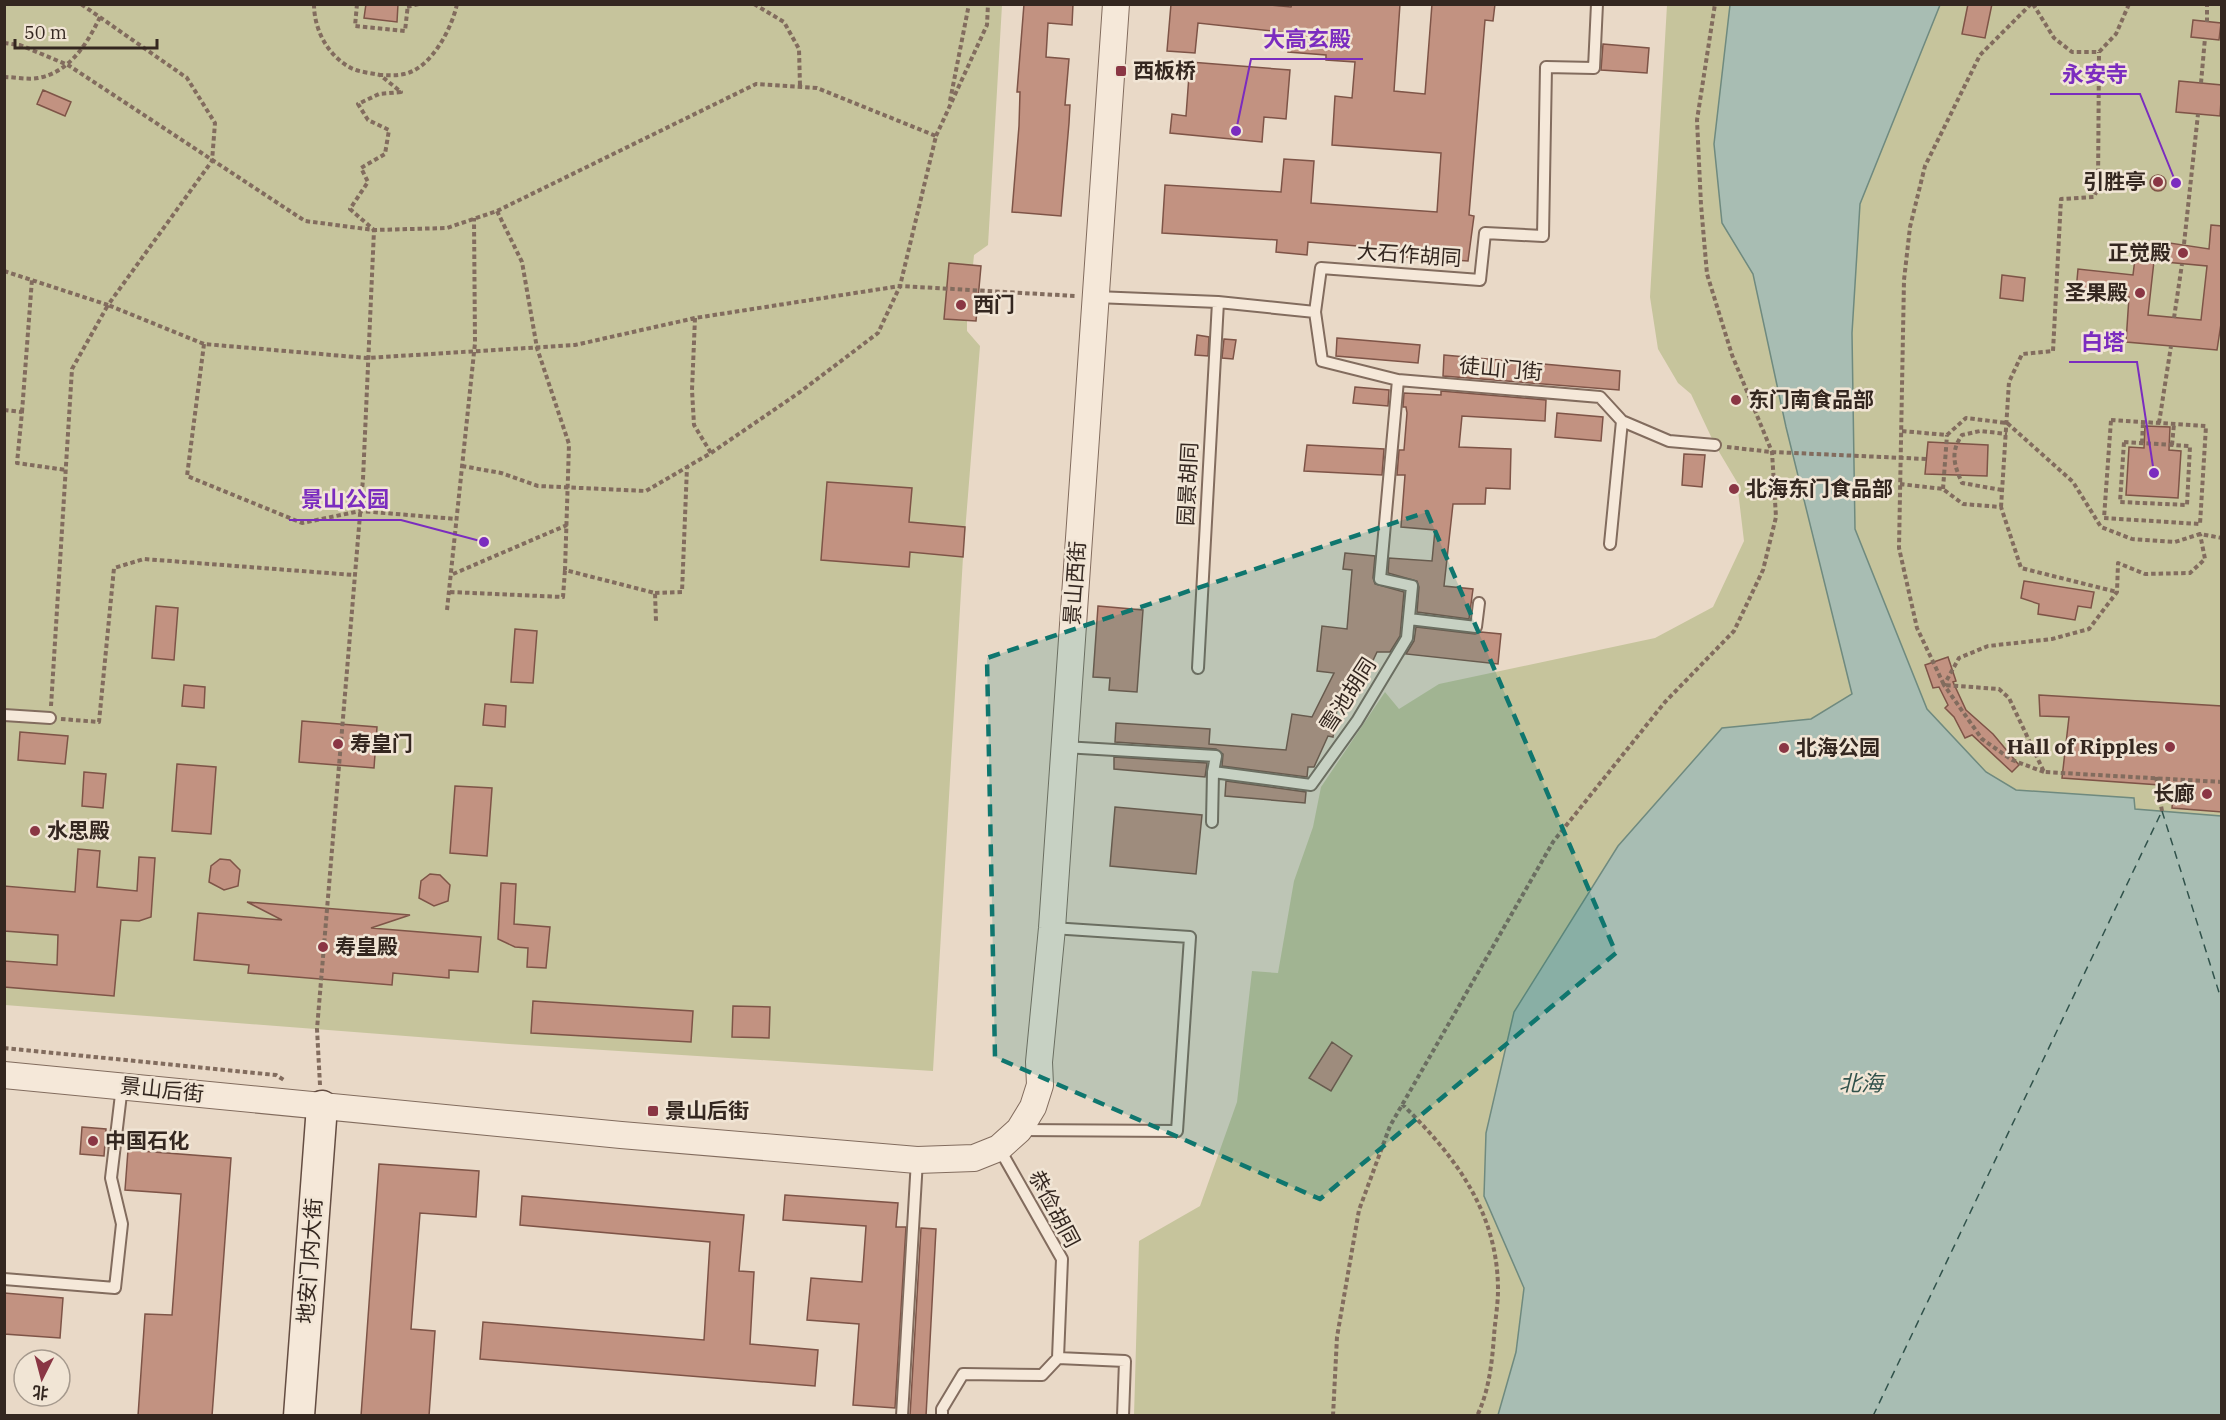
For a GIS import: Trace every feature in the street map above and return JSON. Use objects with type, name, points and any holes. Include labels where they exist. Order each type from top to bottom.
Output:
[{"type":"main road","name":"地安门内大街","points":[[299,1416],[322,1106]]},
{"type":"street","name":"景山西街","points":[[999,1148],[1019,1130],[1033,1107],[1040,1085],[1039,1062],[1052,928],[1116,4]]},
{"type":"street","name":"景山后街","points":[[4,1075],[917,1160],[974,1158],[999,1148]]},
{"type":"lane","name":"大石作胡同","points":[[1315,312],[1321,268],[1480,280],[1485,233],[1543,236],[1546,67],[1594,68],[1597,4]]},
{"type":"lane","points":[[1094,297],[1218,302],[1315,312]]},
{"type":"lane","name":"园景胡同","points":[[1198,668],[1218,302]]},
{"type":"lane","name":"徒山门街","points":[[1315,312],[1322,361],[1398,380],[1600,397],[1622,421],[1669,441],[1715,445]]},
{"type":"lane","name":"雪池胡同","points":[[1213,772],[1311,785],[1357,721],[1407,638],[1412,586],[1380,579],[1398,380]]},
{"type":"lane","points":[[1610,544],[1622,421]]},
{"type":"lane","points":[[1409,619],[1476,627],[1479,603]]},
{"type":"lane","points":[[4,715],[50,718]]},
{"type":"lane","points":[[1064,747],[1216,756],[1213,772],[1212,822]]},
{"type":"lane","points":[[1019,1130],[1177,1131],[1190,937],[1052,928]]},
{"type":"lane","points":[[4,1279],[115,1288],[122,1224],[111,1178],[122,1086]]},
{"type":"lane","name":"恭俭胡同","points":[[999,1148],[1062,1259],[1058,1358]]},
{"type":"lane","points":[[902,1416],[917,1160]]},
{"type":"lane","points":[[942,1416],[942,1409],[963,1374],[1042,1375],[1058,1358],[1125,1361],[1123,1416]]},
{"type":"path","points":[[81,4],[187,78],[215,123],[212,161],[108,305],[72,369],[50,718],[99,722],[114,568],[144,559],[354,575]]},
{"type":"path","points":[[314,4],[314,20],[325,45],[351,68],[380,75],[406,74],[430,58],[453,24],[457,4]]},
{"type":"path","points":[[357,4],[355,26],[405,31],[408,6],[419,4]]},
{"type":"path","points":[[754,4],[784,22],[799,49],[800,86]]},
{"type":"path","points":[[949,106],[969,4]]},
{"type":"path","points":[[462,466],[501,473],[538,486],[646,490],[711,453],[800,392],[878,333],[900,286],[936,136],[987,25],[988,4]]},
{"type":"path","points":[[1333,1416],[1337,1337],[1359,1210],[1390,1126],[1553,842],[1665,702],[1734,631],[1763,570],[1776,517],[1772,452],[1732,355],[1707,274],[1697,120],[1715,4]]},
{"type":"path","points":[[2099,52],[2072,52],[2054,38],[2032,4],[2003,35],[1980,55],[1925,166],[1910,227],[1904,280],[1899,548],[1917,628],[1944,685],[1982,739],[2012,760],[2044,772],[2222,782]]},
{"type":"path","points":[[2117,592],[2021,568],[2001,507],[2009,382],[2022,354],[2053,351],[2061,199],[2094,197],[2098,188],[2099,52],[2116,34],[2129,4]]},
{"type":"path","points":[[2206,22],[2207,4]]},
{"type":"path","points":[[4,77],[38,78],[68,65],[88,42],[100,17]]},
{"type":"path","points":[[2201,83],[2205,38]]},
{"type":"path","points":[[4,43],[20,45],[68,65],[305,221],[374,230],[447,228],[497,211],[756,84],[817,87],[936,136]]},
{"type":"path","points":[[374,230],[350,209],[368,182],[361,168],[385,154],[389,130],[368,120],[358,104],[379,94],[401,92],[380,75]]},
{"type":"path","points":[[2184,244],[2198,114]]},
{"type":"path","points":[[450,592],[562,597],[568,525],[569,444],[537,348],[522,262],[497,211]]},
{"type":"path","points":[[447,610],[474,351],[474,218]]},
{"type":"path","points":[[322,1106],[317,1029],[360,511],[374,230]]},
{"type":"path","points":[[2174,318],[2182,264]]},
{"type":"path","points":[[4,270],[108,305],[204,344],[367,358],[575,345],[695,318],[900,286],[1094,297]]},
{"type":"path","points":[[32,279],[18,464],[66,470]]},
{"type":"path","points":[[695,318],[692,390],[694,425],[711,453]]},
{"type":"path","points":[[204,344],[187,476],[302,524],[360,511],[456,519]]},
{"type":"path","points":[[2159,423],[2171,346]]},
{"type":"path","points":[[4,410],[22,412]]},
{"type":"path","points":[[1943,489],[1947,435],[1966,418],[2007,423],[2073,482],[2101,527],[2132,540],[2175,542],[2200,534],[2222,538]]},
{"type":"path","points":[[2111,420],[2143,422],[2206,426],[2200,524],[2104,518],[2111,420]]},
{"type":"path","points":[[2142,443],[2143,422]]},
{"type":"path","points":[[2172,445],[2174,424]]},
{"type":"path","points":[[1902,431],[1947,435]]},
{"type":"path","points":[[2002,490],[1962,483],[1954,466],[1954,446],[1962,435],[1980,431],[2007,434]]},
{"type":"path","points":[[2124,442],[2142,443],[2190,446],[2187,505],[2120,501],[2124,442]]},
{"type":"path","points":[[1715,445],[1772,452],[1926,459]]},
{"type":"path","points":[[565,570],[655,592],[682,592],[687,467]]},
{"type":"path","points":[[1900,484],[1943,489],[1963,504],[2001,507]]},
{"type":"path","points":[[452,574],[568,525]]},
{"type":"path","points":[[1944,685],[1959,658],[1988,646],[2052,639],[2089,629],[2117,592],[2118,563],[2145,574],[2190,573],[2205,558],[2200,534]]},
{"type":"path","points":[[655,592],[656,621]]},
{"type":"path","points":[[1944,685],[1999,688],[2009,698],[2044,772]]},
{"type":"path","points":[[2156,777],[2162,811]]},
{"type":"path","points":[[4,1048],[276,1075],[285,1081]]},
{"type":"path","points":[[1402,1104],[1437,1139],[1465,1176],[1492,1239],[1498,1289],[1485,1399],[1477,1416]]},
{"type":"highlighted area","points":[[1427,512],[1616,953],[1320,1199],[995,1057],[987,658]]},
{"type":"shaded area","points":[[4,5],[1002,5],[988,245],[974,255],[973,265],[981,266],[976,321],[967,321],[967,331],[980,346],[963,557],[933,1071],[509,1044],[5,1005]]},
{"type":"shaded area","name":"北海公园","points":[[1667,5],[2221,5],[2221,1415],[1134,1416],[1139,1241],[1200,1206],[1237,1102],[1252,971],[1278,973],[1294,881],[1313,827],[1321,787],[1385,692],[1399,709],[1439,684],[1655,638],[1713,607],[1744,541],[1737,482],[1715,445],[1691,394],[1678,383],[1658,349],[1650,297]]},
{"type":"water","name":"北海","points":[[1730,5],[1940,5],[1860,204],[1852,333],[1855,529],[1927,709],[1986,772],[2016,790],[2134,798],[2135,809],[2221,816],[2221,1415],[1498,1415],[1516,1352],[1524,1288],[1484,1196],[1486,1133],[1514,1012],[1618,846],[1722,728],[1811,719],[1852,694],[1786,427],[1753,274],[1722,223],[1714,144]]},
{"type":"building","points":[[366,4],[398,4],[397,22],[364,18]]},
{"type":"building","points":[[1024,4],[1073,4],[1072,25],[1048,23],[1046,57],[1069,59],[1065,105],[1070,105],[1061,216],[1012,212],[1019,126],[1020,92],[1017,92]]},
{"type":"building","points":[[1171,4],[1261,4],[1291,7],[1292,4],[1400,4],[1394,91],[1425,94],[1432,4],[1495,4],[1493,21],[1485,20],[1469,215],[1474,216],[1468,261],[1406,257],[1407,250],[1308,242],[1307,255],[1276,252],[1277,240],[1162,233],[1165,185],[1281,192],[1284,159],[1314,161],[1311,203],[1437,212],[1441,153],[1332,145],[1335,96],[1352,98],[1355,62],[1326,60],[1326,55],[1288,52],[1290,33],[1198,23],[1195,53],[1167,51]]},
{"type":"building","points":[[1968,4],[1992,4],[1985,38],[1962,34]]},
{"type":"building","points":[[2193,20],[2221,23],[2219,40],[2191,37]]},
{"type":"building","points":[[1603,44],[1649,48],[1647,73],[1601,70]]},
{"type":"building","points":[[1190,62],[1290,70],[1286,119],[1264,117],[1262,142],[1170,133],[1172,114],[1186,116]]},
{"type":"building","points":[[2179,81],[2222,85],[2220,116],[2176,112]]},
{"type":"building","points":[[43,90],[71,102],[65,116],[37,104]]},
{"type":"building","name":"引胜亭","points":[[2155,175],[2161,175],[2166,183],[2164,189],[2155,191],[2150,186],[2150,180]]},
{"type":"building","points":[[2211,225],[2222,226],[2222,317],[2217,350],[2126,342],[2129,297],[2076,291],[2078,269],[2133,275],[2137,242],[2170,246],[2170,243],[2209,249]],"holes":[[[2154,261],[2207,266],[2201,320],[2148,315]]]},
{"type":"building","name":"西门","points":[[949,263],[981,266],[976,321],[944,319]]},
{"type":"building","points":[[2002,275],[2025,278],[2023,301],[2000,298]]},
{"type":"building","points":[[1197,335],[1209,337],[1208,356],[1195,355]]},
{"type":"building","points":[[1337,338],[1420,345],[1418,363],[1336,356]]},
{"type":"building","points":[[1224,339],[1236,340],[1233,359],[1222,358]]},
{"type":"building","points":[[1444,355],[1620,371],[1619,390],[1443,376]]},
{"type":"building","points":[[1355,387],[1389,390],[1388,406],[1353,403]]},
{"type":"building","points":[[1441,391],[1546,400],[1545,421],[1462,416],[1459,447],[1511,449],[1510,489],[1486,488],[1485,504],[1453,504],[1444,586],[1473,589],[1469,619],[1417,612],[1419,587],[1417,581],[1388,573],[1389,558],[1432,561],[1435,530],[1401,527],[1405,475],[1397,475],[1399,450],[1404,450],[1407,413],[1406,407],[1403,407],[1404,393],[1441,395]]},
{"type":"building","points":[[1557,413],[1603,417],[1601,441],[1555,437]]},
{"type":"building","points":[[2145,426],[2170,427],[2169,450],[2181,451],[2178,498],[2126,495],[2129,447],[2144,448]]},
{"type":"building","points":[[1928,442],[1988,445],[1987,476],[1925,474]]},
{"type":"building","points":[[1307,445],[1384,449],[1382,475],[1304,471]]},
{"type":"building","points":[[1684,454],[1705,455],[1702,487],[1682,485]]},
{"type":"building","points":[[827,482],[912,488],[909,522],[965,527],[963,557],[910,552],[909,567],[821,560]]},
{"type":"building","points":[[1345,553],[1375,556],[1373,578],[1375,584],[1404,592],[1400,636],[1390,652],[1377,652],[1352,705],[1338,703],[1333,737],[1328,736],[1314,767],[1308,767],[1307,777],[1222,766],[1223,754],[1216,749],[1115,742],[1116,723],[1210,729],[1209,744],[1286,750],[1292,714],[1312,717],[1334,673],[1317,671],[1322,626],[1347,629],[1352,570],[1343,569]]},
{"type":"building","points":[[2024,581],[2094,592],[2091,608],[2078,606],[2075,620],[2038,614],[2039,604],[2021,598]]},
{"type":"building","points":[[156,606],[178,608],[174,660],[152,658]]},
{"type":"building","points":[[1098,606],[1143,610],[1137,692],[1109,690],[1110,678],[1093,677]]},
{"type":"building","points":[[1416,627],[1475,634],[1481,632],[1501,634],[1498,664],[1406,654],[1414,641]]},
{"type":"building","points":[[515,629],[537,631],[533,683],[511,682]]},
{"type":"building","points":[[1948,657],[1956,681],[1953,682],[1966,710],[1993,734],[2019,765],[2012,772],[1972,735],[1965,738],[1954,717],[1945,708],[1948,705],[1939,687],[1933,688],[1925,665]]},
{"type":"building","points":[[184,685],[205,687],[204,708],[182,706]]},
{"type":"building","points":[[2039,695],[2222,706],[2222,812],[2172,808],[2174,786],[2062,778],[2069,717],[2040,716]]},
{"type":"building","points":[[485,704],[506,706],[505,727],[483,725]]},
{"type":"building","name":"寿皇门","points":[[302,721],[377,727],[374,768],[299,762]]},
{"type":"building","points":[[20,732],[68,736],[65,764],[18,760]]},
{"type":"building","points":[[1114,757],[1207,763],[1205,777],[1114,769]]},
{"type":"building","points":[[177,764],[216,767],[211,834],[172,831]]},
{"type":"building","points":[[84,772],[106,774],[103,808],[82,806]]},
{"type":"building","points":[[1226,781],[1306,792],[1305,803],[1225,796]]},
{"type":"building","points":[[455,786],[492,788],[487,856],[450,853]]},
{"type":"building","points":[[1115,807],[1202,815],[1196,874],[1110,866]]},
{"type":"building","points":[[78,849],[100,851],[97,887],[137,891],[139,857],[155,858],[151,917],[139,921],[121,920],[114,996],[4,987],[4,961],[57,965],[58,935],[4,931],[4,886],[75,892]]},
{"type":"building","points":[[220,859],[230,860],[240,870],[238,886],[224,890],[209,882],[211,866]]},
{"type":"building","points":[[430,874],[440,875],[450,885],[448,901],[434,906],[419,898],[421,881]]},
{"type":"building","points":[[501,883],[516,884],[514,924],[550,927],[546,968],[527,967],[528,948],[515,947],[498,939]]},
{"type":"building","name":"寿皇殿","points":[[247,902],[410,915],[371,928],[481,937],[478,972],[449,970],[449,978],[393,973],[392,985],[248,973],[249,965],[194,960],[198,913],[282,920]]},
{"type":"building","points":[[533,1001],[693,1011],[691,1042],[531,1033]]},
{"type":"building","points":[[733,1006],[770,1007],[769,1038],[732,1037]]},
{"type":"building","points":[[1332,1042],[1352,1056],[1331,1091],[1309,1078]]},
{"type":"building","name":"中国石化","points":[[82,1127],[106,1129],[104,1156],[80,1154]]},
{"type":"building","points":[[128,1150],[231,1158],[212,1416],[138,1416],[145,1314],[172,1315],[181,1194],[125,1190]]},
{"type":"building","points":[[379,1164],[479,1171],[476,1217],[420,1213],[411,1329],[435,1331],[429,1416],[361,1416]]},
{"type":"building","points":[[785,1195],[898,1203],[896,1227],[906,1227],[895,1408],[853,1405],[859,1324],[807,1320],[811,1278],[862,1282],[866,1226],[783,1220]]},
{"type":"building","points":[[522,1196],[744,1215],[739,1271],[754,1272],[750,1344],[818,1350],[815,1386],[480,1359],[483,1322],[704,1340],[710,1242],[520,1225]]},
{"type":"building","points":[[921,1228],[936,1229],[926,1416],[910,1416]]},
{"type":"building","points":[[4,1293],[63,1298],[60,1338],[4,1334]]},
{"type":"ferry route","points":[[2162,811],[2222,1002]]},
{"type":"ferry route","points":[[1873,1416],[2162,811]]},
{"type":"place","name":"西板桥","points":[[1121,71]]},
{"type":"place","name":"大高玄殿","points":[[1236,131]]},
{"type":"place","name":"引胜亭","points":[[2158,182]]},
{"type":"place","name":"永安寺","points":[[2176,183]]},
{"type":"place","name":"正觉殿","points":[[2183,253]]},
{"type":"place","name":"圣果殿","points":[[2140,293]]},
{"type":"place","name":"西门","points":[[961,305]]},
{"type":"place","name":"东门南食品部","points":[[1736,400]]},
{"type":"place","name":"白塔","points":[[2154,473]]},
{"type":"place","name":"北海东门食品部","points":[[1734,489]]},
{"type":"place","name":"景山公园","points":[[484,542]]},
{"type":"place","name":"寿皇门","points":[[338,744]]},
{"type":"place","name":"Hall of Ripples","points":[[2170,747]]},
{"type":"place","name":"北海公园","points":[[1784,748]]},
{"type":"place","name":"长廊","points":[[2207,794]]},
{"type":"place","name":"水思殿","points":[[35,831]]},
{"type":"place","name":"寿皇殿","points":[[323,947]]},
{"type":"place","name":"景山后街","points":[[653,1111]]},
{"type":"place","name":"中国石化","points":[[93,1141]]}]
